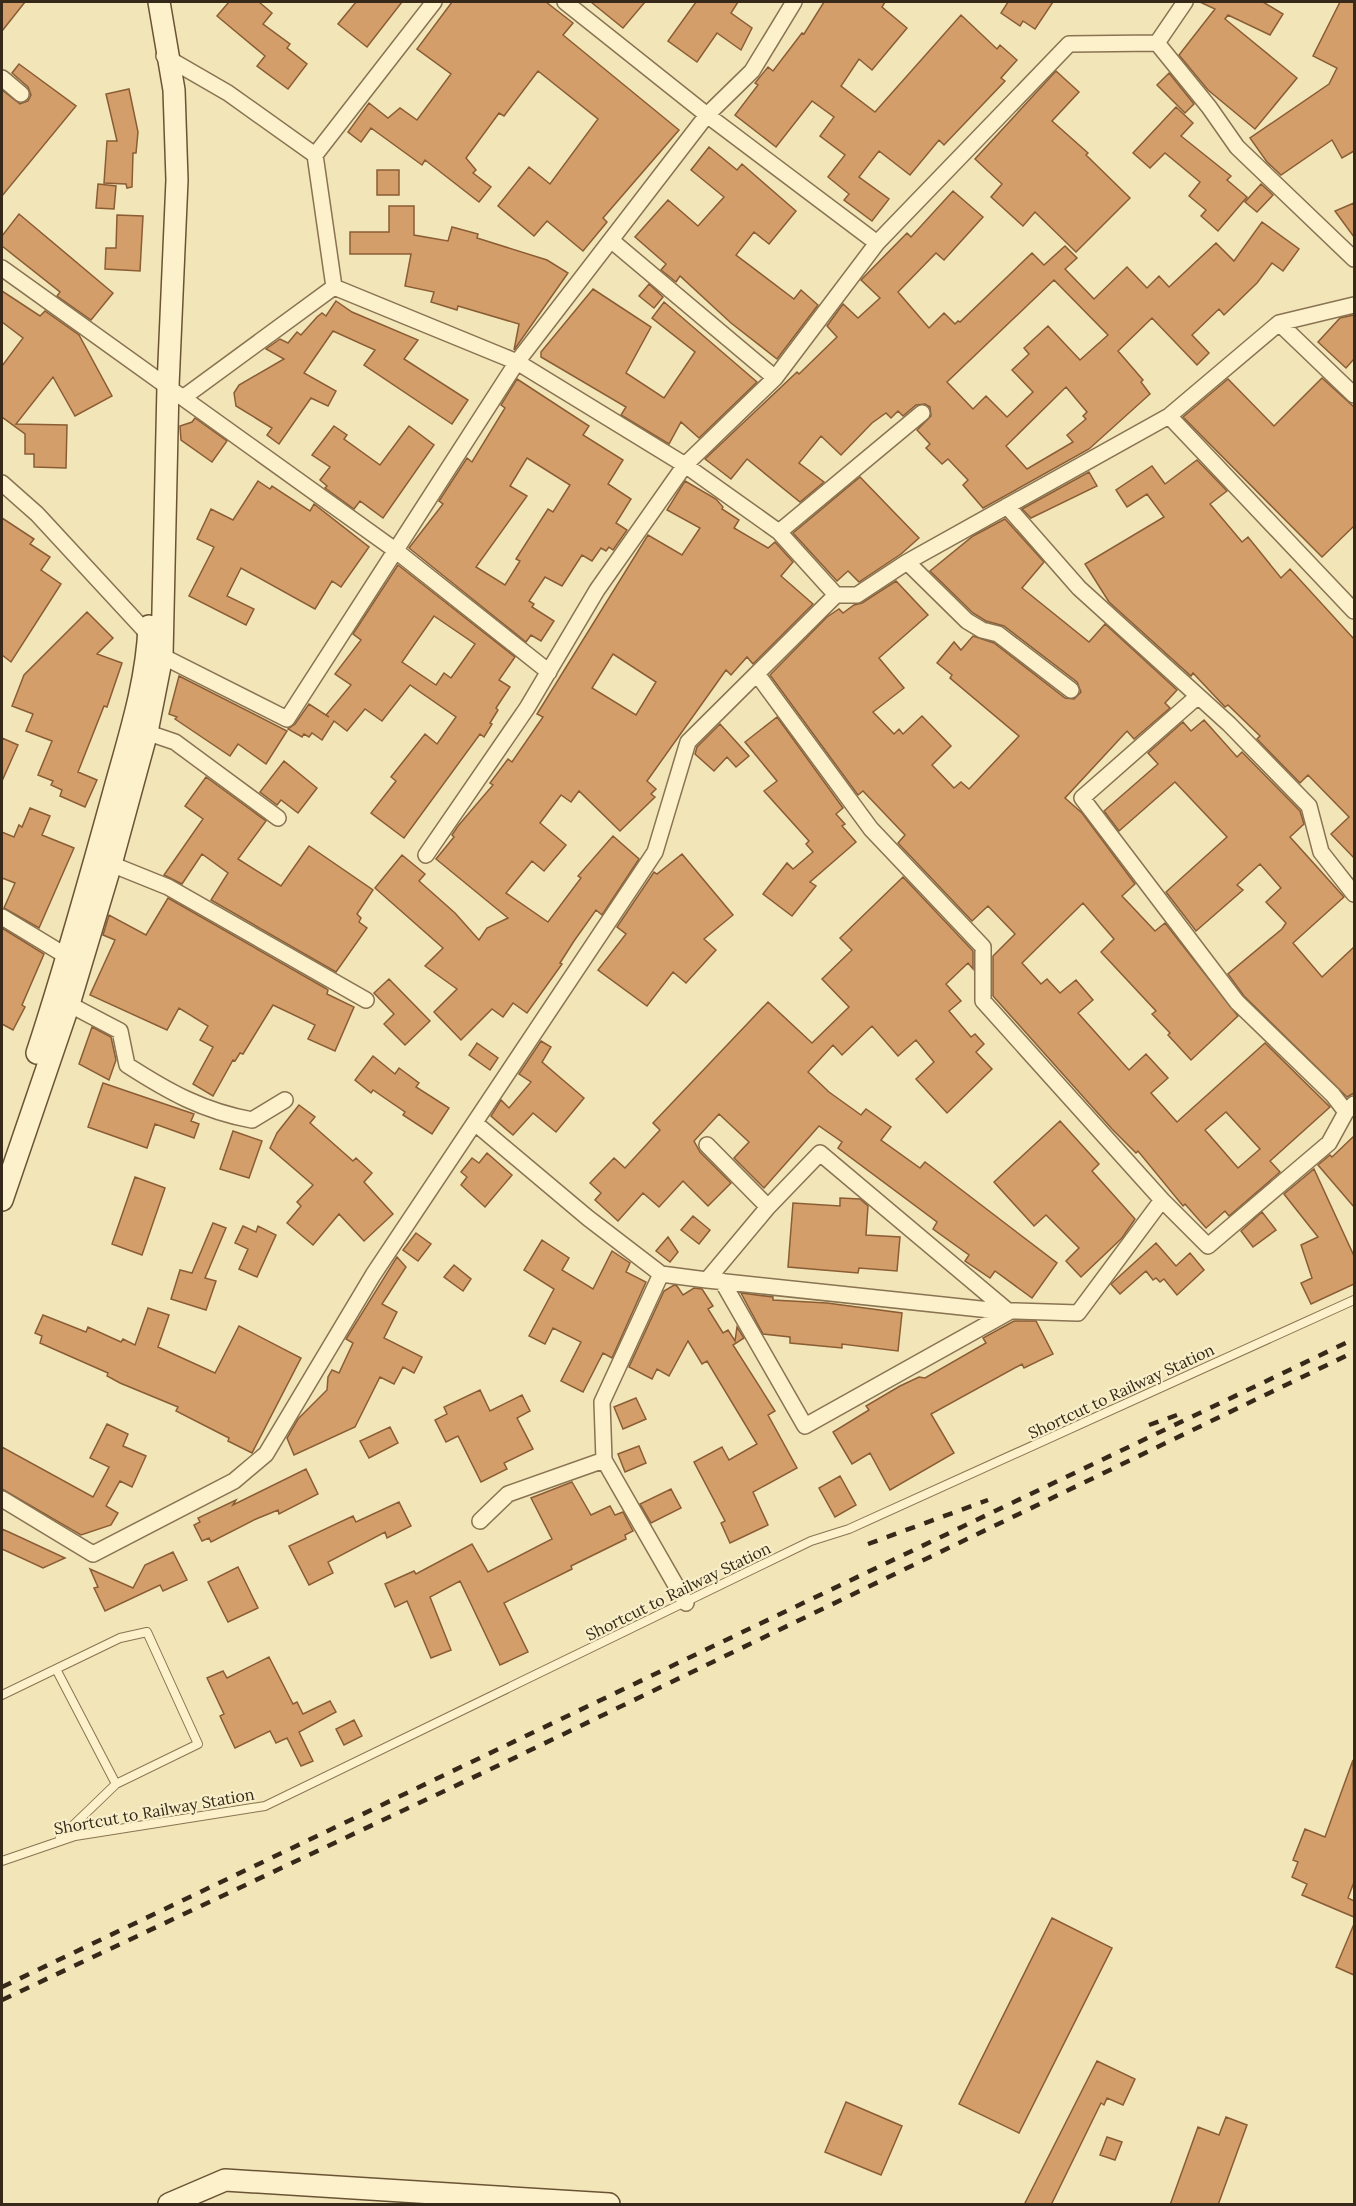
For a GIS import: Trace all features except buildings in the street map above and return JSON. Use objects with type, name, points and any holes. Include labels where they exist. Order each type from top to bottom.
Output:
[{"type":"street","points":[[148,2],[164,56],[228,93],[315,155]]},
{"type":"street","points":[[2,1200],[103,861],[139,730],[153,647],[169,386],[164,56],[159,2]]},
{"type":"street","points":[[334,287],[315,155],[434,2]]},
{"type":"street","points":[[565,2],[707,115],[877,243]]},
{"type":"street","points":[[2,483],[37,514],[153,647],[287,719],[517,362],[707,115],[752,71],[794,2]]},
{"type":"street","points":[[1157,43],[1185,2]]},
{"type":"street","points":[[426,855],[527,708],[597,590],[685,465],[775,378],[877,243],[1069,44],[1157,43]]},
{"type":"street","points":[[1157,43],[1209,107],[1237,147],[1354,259]]},
{"type":"street","points":[[2,78],[21,94]]},
{"type":"street","points":[[612,241],[775,378]]},
{"type":"street","points":[[2,268],[395,550],[549,672]]},
{"type":"street","points":[[169,386],[334,287]]},
{"type":"street","points":[[334,287],[517,362],[685,465],[779,532],[836,596]]},
{"type":"street","points":[[2,1499],[93,1554],[234,1481],[267,1454],[373,1275],[655,852],[688,742],[836,596],[857,595],[907,562],[1168,416],[1279,323],[1354,305]]},
{"type":"street","points":[[1279,323],[1354,395]]},
{"type":"street","points":[[779,532],[922,413]]},
{"type":"street","points":[[1168,416],[1354,611]]},
{"type":"street","points":[[1007,506],[1079,588],[1198,696],[1309,806],[1321,852],[1354,894]]},
{"type":"street","points":[[907,562],[967,621],[982,630],[998,634],[1071,690]]},
{"type":"street","points":[[758,674],[871,829],[983,947],[983,1001],[1162,1200],[1208,1246],[1329,1143],[1350,1108],[1332,1095],[1237,1002],[1082,798],[1198,696]]},
{"type":"street","points":[[139,730],[175,742],[278,818]]},
{"type":"street","points":[[2,1159],[62,1001],[69,957],[103,861]]},
{"type":"street","points":[[103,861],[168,887],[366,1000]]},
{"type":"street","points":[[2,917],[69,957]]},
{"type":"street","points":[[62,1001],[120,1031],[127,1065],[157,1084],[216,1113],[252,1120],[285,1100]]},
{"type":"street","points":[[475,1123],[661,1274],[715,1281],[1009,1312],[1078,1313],[1162,1200]]},
{"type":"street","points":[[707,1145],[768,1207]]},
{"type":"street","points":[[715,1281],[768,1207],[820,1153],[1009,1312]]},
{"type":"street","points":[[661,1274],[602,1402],[604,1460],[686,1603]]},
{"type":"street","points":[[715,1281],[806,1426],[1009,1312]]},
{"type":"street","points":[[480,1521],[508,1494],[604,1460]]},
{"type":"street","points":[[169,2205],[225,2180],[527,2202],[609,2205]]},
{"type":"lane","name":"Shortcut to Railway Station","points":[[2,1861],[59,1839],[266,1806],[811,1541],[849,1529],[1354,1300]]},
{"type":"lane","points":[[2,1695],[120,1638],[147,1632],[198,1744],[116,1784],[59,1839]]},
{"type":"lane","points":[[56,1669],[116,1784]]},
{"type":"railway","points":[[2,1987],[1354,1339]]},
{"type":"railway","points":[[2,2000],[510,1760],[1354,1352]]},
{"type":"railway","points":[[1149,1425],[1177,1415]]},
{"type":"railway","points":[[868,1544],[988,1500]]}]
